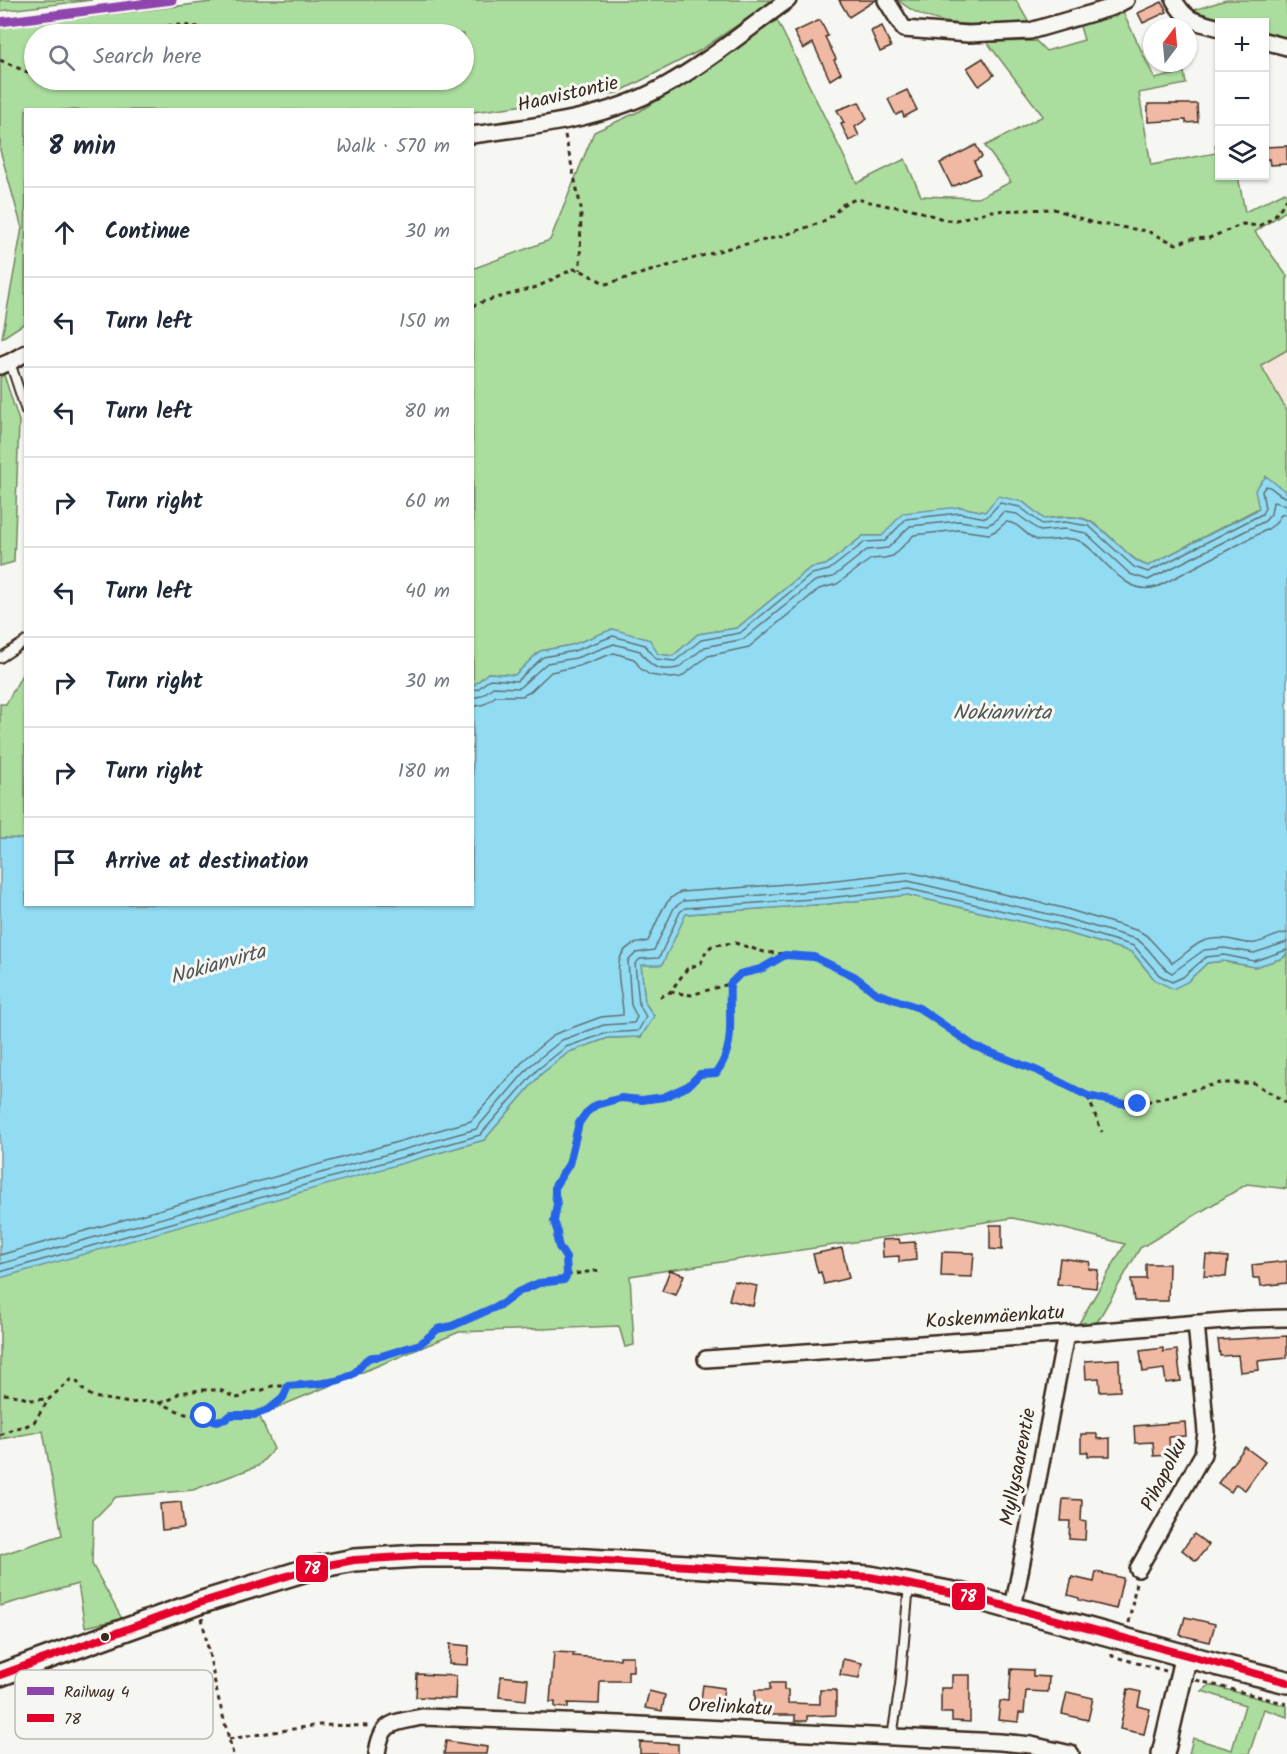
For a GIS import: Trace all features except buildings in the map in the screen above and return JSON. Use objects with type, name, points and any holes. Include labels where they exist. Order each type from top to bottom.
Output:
[{"type":"street","name":"Haavistontie","points":[[474,135],[563,122],[627,104],[663,87],[699,64],[788,0]]},
{"type":"street","points":[[886,0],[904,29],[968,34],[1030,31],[1113,7],[1126,0]]},
{"type":"street","points":[[1174,0],[1189,19],[1215,27]]},
{"type":"street","points":[[1269,42],[1287,47]]},
{"type":"street","points":[[5,364],[24,354]]},
{"type":"street","name":"Koskenmäenkatu","points":[[706,1359],[1287,1318]]},
{"type":"street","name":"Pihapolku","points":[[1138,1569],[1203,1454],[1206,1432],[1196,1323]]},
{"type":"street","name":"Myllysaarentie","points":[[1013,1608],[1066,1334]]},
{"type":"street","points":[[0,1675],[199,1604],[313,1568],[354,1560],[419,1556],[567,1559],[870,1577],[964,1595],[1287,1682]]},
{"type":"street","points":[[1163,1754],[1186,1654]]},
{"type":"street","name":"Orelinkatu","points":[[387,1727],[397,1722],[422,1717],[620,1724],[1024,1744],[1071,1754]]},
{"type":"street","points":[[377,1754],[379,1737],[387,1727]]},
{"type":"lane","points":[[5,364],[24,407]]},
{"type":"lane","points":[[0,658],[24,642]]},
{"type":"lane","points":[[892,1737],[900,1685],[909,1584]]},
{"type":"path","points":[[0,60],[24,71]]},
{"type":"path","points":[[563,122],[580,208],[580,270]]},
{"type":"path","points":[[474,305],[537,287],[573,269],[580,270],[606,284],[729,248],[782,236],[822,222],[842,205],[856,198],[909,208],[946,220],[956,220],[991,211],[1054,209],[1094,223],[1147,231],[1176,244],[1190,239],[1209,238],[1243,224],[1259,226],[1273,218],[1287,199]]},
{"type":"path","points":[[660,998],[670,992],[687,969],[701,963],[706,951],[713,945],[735,943],[765,952],[814,957],[854,976],[876,993],[919,1008],[974,1046],[1038,1071],[1088,1096],[1120,1103],[1138,1104],[1220,1083],[1254,1083],[1287,1103]]},
{"type":"path","points":[[670,992],[691,995],[730,984],[740,974],[761,969],[785,955]]},
{"type":"path","points":[[160,1403],[171,1400],[179,1393],[201,1390],[220,1390],[236,1398],[250,1391],[273,1386],[342,1379],[354,1373],[366,1359],[372,1356],[378,1357],[420,1344],[438,1329],[452,1326],[502,1304],[518,1292],[539,1283],[564,1280],[567,1275],[566,1258],[559,1247],[554,1221],[557,1204],[555,1186],[569,1164],[579,1123],[596,1105],[621,1098],[642,1100],[664,1097],[688,1086],[700,1074],[716,1073],[723,1063],[731,1039],[730,984]]},
{"type":"path","points":[[1088,1096],[1102,1132]]},
{"type":"path","points":[[567,1275],[601,1270]]},
{"type":"path","points":[[0,1435],[34,1422],[49,1399],[70,1380],[76,1380],[82,1389],[93,1397],[130,1403],[148,1401],[160,1403],[184,1413],[204,1416],[216,1421],[226,1419],[231,1415],[254,1415],[268,1410],[283,1398],[288,1386]]},
{"type":"path","points":[[4,1394],[29,1400],[49,1399]]},
{"type":"path","points":[[1129,1624],[1138,1569]]},
{"type":"path","points":[[199,1604],[212,1670]]},
{"type":"path","points":[[213,1673],[233,1754]]},
{"type":"path","points":[[229,1739],[319,1725],[387,1727]]},
{"type":"shaded area","points":[[1287,350],[1287,411],[1261,365]]},
{"type":"green space","points":[[0,0],[92,0],[0,11]]},
{"type":"green space","points":[[228,0],[774,0],[699,51],[617,93],[474,112],[474,108],[24,108],[24,324],[2,338],[22,228],[0,150],[0,28],[24,25],[24,90],[474,90],[474,24],[33,24]]},
{"type":"green space","points":[[898,0],[1016,0],[1029,23],[977,25],[944,22],[912,10]]},
{"type":"green space","points":[[1226,0],[1287,0],[1287,41],[1269,36],[1269,18],[1215,18],[1215,22],[1187,12]]},
{"type":"green space","points":[[1122,10],[1143,54],[1143,72],[1152,72],[1155,79],[1184,72],[1186,84],[1139,93],[1151,165],[1215,153],[1215,180],[1239,180],[1245,212],[1285,192],[1287,195],[1287,210],[1255,232],[1287,276],[1287,350],[1261,365],[1287,411],[1287,493],[1266,477],[1259,508],[1148,566],[1140,563],[1088,520],[1070,517],[1044,519],[1023,502],[985,512],[960,507],[882,536],[863,536],[826,565],[810,568],[737,628],[698,634],[673,656],[658,654],[613,629],[572,645],[540,651],[515,675],[488,673],[474,685],[474,268],[550,240],[594,132],[640,111],[695,77],[777,20],[857,183],[905,159],[921,196],[978,198],[1011,182],[985,146],[1043,116],[987,42],[1036,41],[1046,51],[1084,40],[1079,23]]},
{"type":"green space","points":[[4,375],[19,421],[14,562],[0,566],[0,377]]},
{"type":"green space","points":[[24,671],[24,839],[0,838],[0,704],[6,704]]},
{"type":"green space","points":[[908,895],[1057,930],[1132,952],[1155,980],[1187,982],[1207,963],[1223,961],[1255,967],[1283,958],[1287,953],[1287,1189],[1247,1184],[1140,1248],[1096,1324],[1078,1325],[1125,1244],[1012,1218],[630,1276],[634,1345],[625,1347],[619,1326],[459,1332],[259,1415],[274,1449],[258,1466],[193,1490],[116,1497],[93,1520],[92,1564],[122,1619],[85,1627],[78,1584],[0,1606],[0,1555],[62,1535],[43,1431],[0,1439],[0,1274],[484,1140],[541,1074],[569,1052],[608,1038],[641,1037],[654,1016],[645,1003],[641,965],[662,964],[685,914],[828,904]]},
{"type":"green space","points":[[1210,1685],[1287,1706],[1287,1717],[1264,1709],[1249,1754],[1189,1754],[1193,1738],[1232,1750],[1245,1705],[1202,1691]]},
{"type":"water","name":"Nokianvirta","points":[[1266,476],[1287,493],[1287,953],[1283,958],[1255,967],[1223,961],[1207,963],[1187,982],[1173,989],[1155,980],[1132,952],[1057,930],[908,895],[828,904],[686,914],[662,965],[641,965],[645,1003],[654,1016],[641,1037],[608,1038],[569,1052],[541,1074],[484,1140],[0,1278],[0,838],[24,839],[24,906],[474,906],[474,685],[488,673],[515,675],[540,651],[572,645],[613,629],[650,640],[658,654],[673,656],[698,634],[737,628],[810,568],[826,565],[863,536],[882,536],[903,513],[960,507],[985,512],[998,496],[1023,502],[1044,519],[1070,517],[1088,521],[1103,531],[1134,559],[1148,566],[1259,509],[1255,490]]},
{"type":"rail line","name":"4","points":[[0,22],[172,0]]},
{"type":"transit line","name":"78","points":[[0,1675],[199,1603],[313,1568],[354,1560],[419,1556],[484,1556],[555,1558],[870,1577],[964,1595],[1287,1682]]},
{"type":"route","points":[[204,1416],[216,1421],[226,1419],[231,1415],[254,1415],[268,1410],[283,1398],[288,1386],[342,1379],[354,1373],[366,1359],[372,1356],[378,1357],[420,1344],[438,1329],[452,1326],[502,1304],[518,1292],[539,1283],[564,1280],[567,1275],[566,1258],[559,1247],[554,1221],[557,1204],[555,1186],[569,1164],[579,1123],[596,1105],[621,1098],[642,1100],[664,1097],[688,1086],[700,1074],[716,1073],[723,1063],[731,1039],[730,984],[740,974],[761,969],[785,955],[814,957],[854,976],[876,993],[919,1008],[974,1046],[1038,1071],[1088,1096],[1120,1103],[1138,1104]]}]
